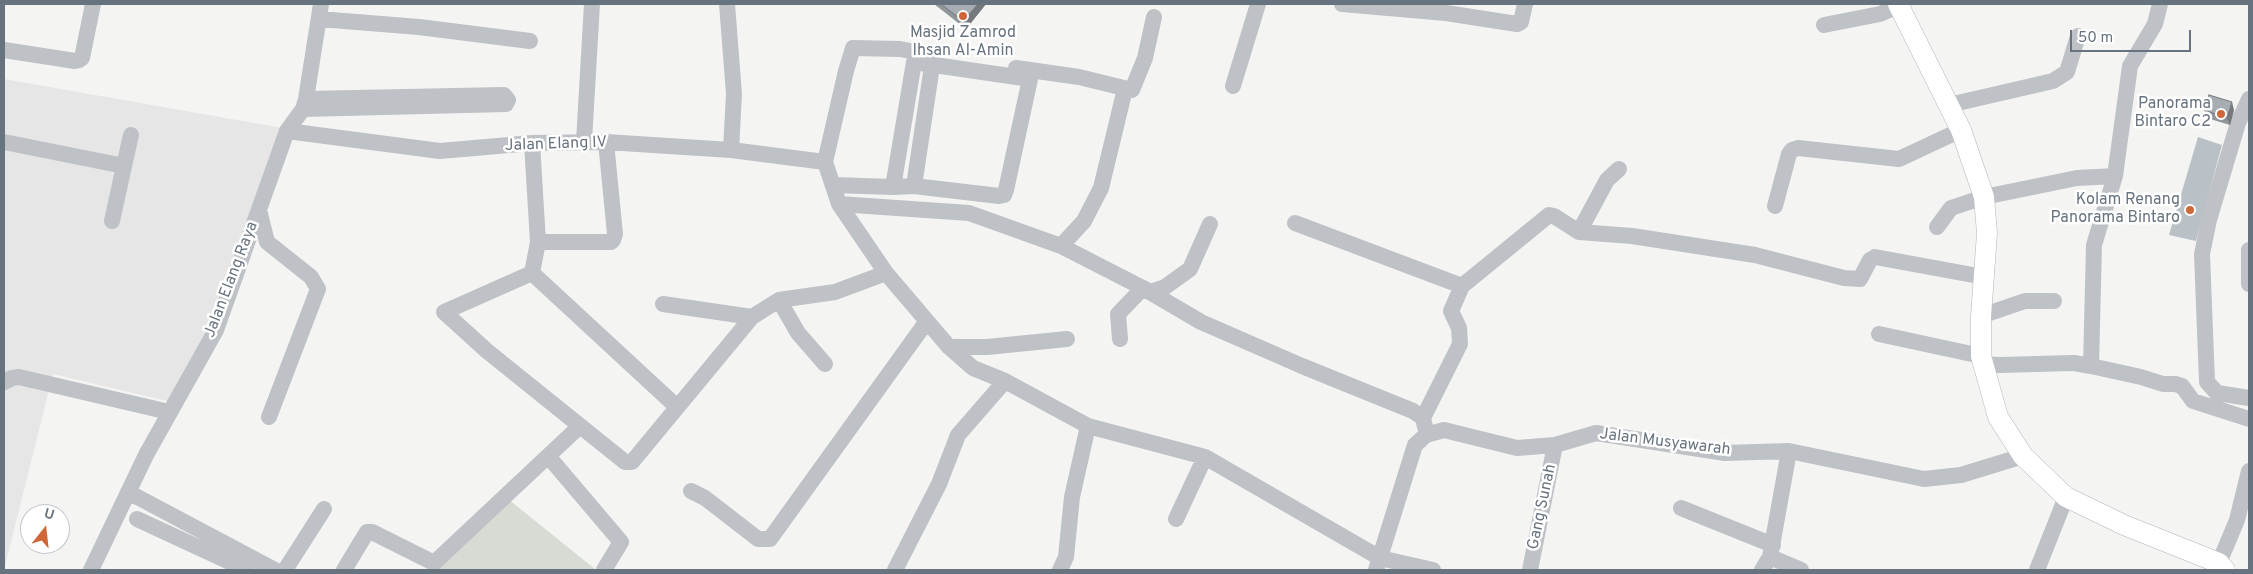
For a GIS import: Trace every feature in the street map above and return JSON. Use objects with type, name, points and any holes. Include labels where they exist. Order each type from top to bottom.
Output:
[{"type":"main road","points":[[1898,5],[1961,130],[1984,197],[1988,233],[1981,316],[1982,360],[1998,417],[2023,456],[2066,497],[2124,525],[2222,567]]},
{"type":"street","points":[[4,50],[75,61],[79,60],[82,58],[93,4]]},
{"type":"street","points":[[584,141],[592,4]]},
{"type":"street","points":[[727,4],[734,94],[731,150]]},
{"type":"street","points":[[1233,86],[1258,4]]},
{"type":"street","points":[[1342,4],[1447,8],[1519,24],[1525,4]]},
{"type":"street","points":[[2091,366],[2094,245],[2115,176],[2130,66],[2154,24],[2160,4]]},
{"type":"street","points":[[1824,25],[1880,14],[1898,5]]},
{"type":"street","points":[[318,8],[419,27],[530,41]]},
{"type":"street","name":"Jalan Elang Raya","points":[[91,570],[169,412],[216,330],[287,131],[304,104],[318,8]]},
{"type":"street","points":[[1154,17],[1145,58],[1132,90],[1125,90],[1079,78],[900,49],[853,48],[824,162],[839,204],[886,273],[949,347],[973,368],[1005,381],[1088,426],[1205,457],[1378,564],[1433,570]]},
{"type":"street","points":[[1949,105],[2053,81],[2067,72],[2078,36]]},
{"type":"street","points":[[833,185],[893,187],[914,186],[1004,195],[1030,79],[914,62],[893,187]]},
{"type":"street","points":[[914,186],[932,66]]},
{"type":"street","points":[[1060,246],[1084,221],[1101,188],[1125,90]]},
{"type":"street","points":[[504,95],[508,100],[506,104],[304,104],[504,95]]},
{"type":"street","points":[[2249,99],[2238,123],[2209,220],[2202,254],[2208,382],[2217,393],[2249,398]]},
{"type":"street","points":[[1775,206],[1789,154],[1792,150],[1798,148],[1899,158],[1961,130]]},
{"type":"street","name":"Jalan Elang IV","points":[[287,131],[440,151],[532,143],[584,141],[731,150],[824,162]]},
{"type":"street","points":[[112,221],[131,135]]},
{"type":"street","points":[[4,142],[124,166]]},
{"type":"street","points":[[538,242],[611,242],[613,240],[615,234],[606,142]]},
{"type":"street","points":[[532,143],[538,242],[532,273]]},
{"type":"street","points":[[1579,232],[1607,180],[1618,169]]},
{"type":"street","points":[[1937,227],[1951,208],[1984,197],[2077,178],[2115,176]]},
{"type":"street","points":[[839,204],[970,213],[1060,246],[1146,290],[1201,322],[1413,411],[1423,418]]},
{"type":"street","points":[[259,210],[267,242],[311,277],[318,289],[269,416]]},
{"type":"street","points":[[1378,564],[1415,445],[1426,435],[1423,418],[1460,344],[1459,328],[1451,311],[1462,286],[1549,215],[1554,216],[1579,232],[1632,236],[1755,254],[1844,278],[1860,279],[1870,260],[1875,257],[1984,277]]},
{"type":"street","points":[[1295,223],[1462,286]]},
{"type":"street","points":[[1120,339],[1118,314],[1146,290],[1165,287],[1190,270],[1210,224]]},
{"type":"street","points":[[2249,250],[2249,284]]},
{"type":"street","points":[[532,273],[677,407]]},
{"type":"street","points":[[532,273],[444,312],[487,351],[625,462],[632,462],[752,317],[779,300],[836,292],[886,273]]},
{"type":"street","points":[[779,300],[798,333],[825,364]]},
{"type":"street","points":[[1981,316],[2025,301],[2054,301]]},
{"type":"street","points":[[664,304],[752,317]]},
{"type":"street","points":[[692,491],[705,498],[758,539],[770,539],[926,321]]},
{"type":"street","points":[[1879,334],[1999,365],[2074,364],[2141,377],[2163,384],[2175,384],[2182,386],[2193,400],[2249,419]]},
{"type":"street","points":[[949,347],[988,347],[1067,339]]},
{"type":"street","points":[[4,382],[19,377],[169,412]]},
{"type":"street","points":[[895,570],[939,484],[958,435],[1005,381]]},
{"type":"street","points":[[344,570],[367,532],[372,532],[434,563],[580,426]]},
{"type":"street","points":[[1060,570],[1066,557],[1072,497],[1088,426]]},
{"type":"street","name":"Jalan Musyawarah","points":[[1426,435],[1444,430],[1517,448],[1555,445],[1596,432],[1725,453],[1789,452],[1924,479],[1962,475],[2023,456]]},
{"type":"street","name":"Gang Sunah","points":[[1530,570],[1555,445]]},
{"type":"street","points":[[1768,557],[1789,452]]},
{"type":"street","points":[[548,456],[621,542],[604,570]]},
{"type":"street","points":[[1176,519],[1205,457]]},
{"type":"street","points":[[2222,567],[2237,520],[2249,471]]},
{"type":"street","points":[[128,492],[275,570]]},
{"type":"street","points":[[2037,570],[2066,497]]},
{"type":"street","points":[[1682,508],[1768,557],[1801,570]]},
{"type":"street","points":[[285,570],[324,509]]},
{"type":"street","points":[[137,519],[247,570]]},
{"type":"shaded area","points":[[4,79],[288,129],[180,404],[53,374],[4,570]]},
{"type":"shaded area","name":"Kolam Renang Panorama Bintaro","points":[[2198,137],[2222,145],[2196,241],[2169,235]]},
{"type":"shaded area","points":[[508,499],[595,569],[595,570],[433,570]]},
{"type":"building","points":[[941,4],[978,4],[963,21]]},
{"type":"building","points":[[2209,95],[2232,102],[2227,118],[2204,110]]},
{"type":"place","name":"Masjid Zamrod Ihsan Al-Amin","points":[[963,16]]},
{"type":"place","name":"Panorama Bintaro C2","points":[[2221,114]]},
{"type":"place","name":"Kolam Renang Panorama Bintaro","points":[[2190,210]]}]
